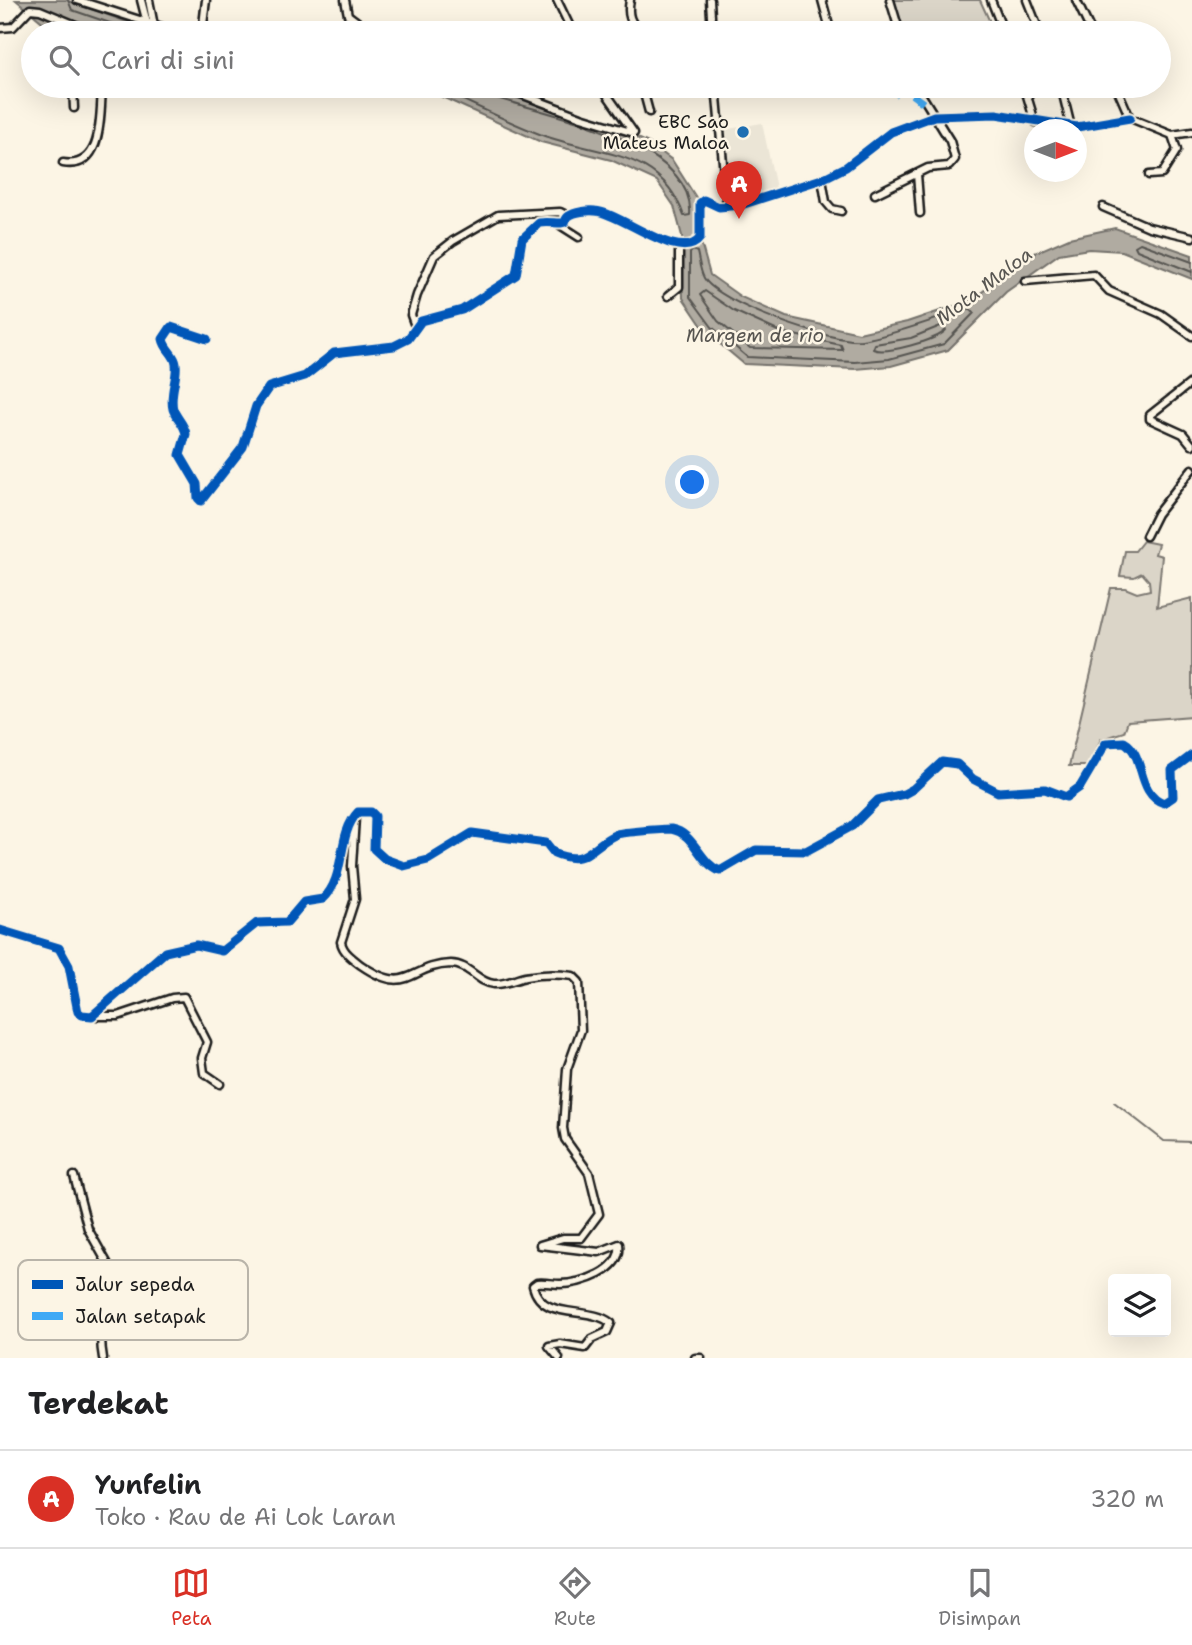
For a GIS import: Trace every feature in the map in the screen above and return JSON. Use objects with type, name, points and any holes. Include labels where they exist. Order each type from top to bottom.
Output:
[{"type":"street","points":[[77,0],[138,21]]},
{"type":"street","points":[[141,0],[149,21]]},
{"type":"street","points":[[149,0],[150,21]]},
{"type":"street","points":[[203,21],[206,0]]},
{"type":"street","points":[[345,0],[348,15],[356,21]]},
{"type":"street","points":[[557,0],[567,21]]},
{"type":"street","points":[[630,0],[628,11],[630,21]]},
{"type":"street","points":[[709,0],[711,21]]},
{"type":"street","points":[[822,0],[828,21]]},
{"type":"street","points":[[890,0],[896,21]]},
{"type":"street","points":[[991,0],[999,21]]},
{"type":"street","points":[[1027,0],[1035,21]]},
{"type":"street","points":[[1076,0],[1086,21]]},
{"type":"street","points":[[0,28],[13,27],[30,9],[40,10],[65,21]]},
{"type":"street","points":[[74,98],[74,108]]},
{"type":"street","points":[[63,163],[79,164],[88,158],[98,136],[101,98]]},
{"type":"street","points":[[531,98],[634,134],[609,98]]},
{"type":"street","points":[[645,98],[649,112]]},
{"type":"street","points":[[717,98],[727,207]]},
{"type":"street","points":[[875,194],[928,168],[949,166],[955,159],[950,141],[923,98]]},
{"type":"street","points":[[1028,98],[1034,119]]},
{"type":"street","points":[[1064,98],[1069,119]]},
{"type":"street","points":[[1121,98],[1130,118]]},
{"type":"street","points":[[415,326],[411,315],[434,256],[453,241],[498,215],[559,212],[568,216],[593,210],[604,212],[679,246],[696,243],[699,238],[700,203],[704,200],[727,207],[757,201],[822,179],[846,167],[891,132],[934,116],[996,114],[1024,120]]},
{"type":"street","points":[[1087,125],[1130,118],[1172,135],[1192,132]]},
{"type":"street","points":[[1149,174],[1162,174],[1173,159],[1177,150],[1172,135]]},
{"type":"street","points":[[917,174],[920,214]]},
{"type":"street","points":[[822,179],[826,202],[832,209],[841,211]]},
{"type":"street","points":[[1103,207],[1149,227],[1192,237]]},
{"type":"street","points":[[207,339],[171,327],[163,339],[164,348],[175,358],[177,366],[173,382],[173,407],[184,425],[186,434],[180,455],[197,484],[198,498],[201,501],[243,447],[256,406],[269,387],[305,376],[334,354],[394,345],[408,339],[415,326],[425,318],[462,310],[516,275],[522,239],[530,228],[539,223],[566,221],[568,216]]},
{"type":"street","points":[[556,222],[579,237]]},
{"type":"street","points":[[668,296],[679,287],[679,246]]},
{"type":"street","points":[[1025,281],[1094,275],[1109,291],[1161,314],[1192,337]]},
{"type":"street","points":[[1192,382],[1151,411],[1150,419],[1183,434],[1192,444]]},
{"type":"street","points":[[1146,536],[1157,514],[1192,469]]},
{"type":"street","points":[[355,816],[371,812],[375,816],[374,849],[385,859],[404,866],[428,860],[472,833],[539,841],[546,843],[554,853],[575,858],[592,852],[614,835],[663,829],[684,834],[705,860],[720,871],[756,850],[806,851],[852,826],[878,800],[913,789],[942,762],[957,764],[973,779],[998,792],[1037,788],[1066,797],[1080,787],[1105,743],[1124,741],[1134,750],[1141,775],[1153,799],[1164,803],[1173,797],[1172,771],[1192,755]]},
{"type":"street","points":[[92,1016],[164,952],[196,945],[218,951],[227,950],[257,923],[286,922],[304,902],[323,899],[335,880],[355,816]]},
{"type":"street","points":[[355,816],[352,866],[355,899],[341,942],[355,961],[377,976],[390,980],[401,981],[450,964],[462,966],[497,985],[523,977],[562,974],[573,976],[579,982],[581,1030],[568,1069],[564,1128],[565,1139],[589,1173],[599,1214],[581,1238],[563,1238],[540,1245],[599,1252],[619,1244],[620,1250],[615,1263],[588,1278],[559,1284],[537,1283],[533,1286],[535,1294],[542,1300],[565,1313],[597,1315],[611,1324],[607,1332],[592,1339],[585,1348],[560,1344],[549,1346],[559,1358]]},
{"type":"street","points":[[0,930],[59,948],[69,966],[78,1012],[82,1016],[118,1016],[172,998],[184,997],[206,1042],[202,1058],[204,1073],[220,1084]]},
{"type":"street","points":[[74,1176],[88,1229],[105,1260]]},
{"type":"street","points":[[103,1340],[103,1358]]},
{"type":"street","points":[[695,1358],[701,1358]]},
{"type":"shaded area","points":[[894,0],[980,0],[990,21],[900,21]]},
{"type":"shaded area","points":[[762,123],[776,188],[728,201],[723,130]]},
{"type":"shaded area","points":[[1143,541],[1158,544],[1155,554],[1162,556],[1157,607],[1192,598],[1192,716],[1128,721],[1124,732],[1101,739],[1088,766],[1069,766],[1111,588],[1125,588],[1137,593],[1150,590],[1149,581],[1142,573],[1134,577],[1120,576],[1125,551],[1135,551]]},
{"type":"water","points":[[16,0],[66,0],[125,21],[41,21]]},
{"type":"water","name":"Margem de rio","points":[[444,98],[524,98],[618,129],[649,143],[672,160],[697,199],[697,228],[710,275],[741,297],[786,317],[859,333],[907,322],[970,301],[1032,254],[1069,238],[1115,228],[1192,255],[1192,279],[1122,251],[1089,249],[1059,254],[1006,292],[948,350],[891,366],[855,369],[744,364],[706,332],[683,298],[682,236],[674,206],[657,181],[611,160],[541,142]]},
{"type":"waterway","points":[[1114,1102],[1164,1141],[1192,1142]]},
{"type":"marked path","points":[[916,98],[925,104]]},
{"type":"cycle path","points":[[207,339],[171,327],[163,339],[176,364],[172,403],[186,434],[180,455],[197,484],[198,498],[201,501],[243,447],[256,406],[269,387],[305,376],[334,353],[394,346],[408,339],[421,321],[462,310],[516,275],[522,239],[539,223],[563,223],[574,213],[595,211],[619,219],[665,242],[691,245],[700,238],[700,203],[704,200],[719,207],[741,205],[822,179],[846,167],[891,132],[934,116],[996,114],[1077,127],[1130,118]]},
{"type":"cycle path","points":[[0,930],[59,948],[69,966],[78,1012],[92,1016],[165,952],[196,945],[222,951],[257,923],[287,922],[304,902],[323,899],[336,879],[347,832],[358,812],[371,812],[375,816],[374,849],[385,859],[404,866],[428,860],[472,833],[546,843],[554,853],[575,858],[588,853],[617,834],[671,829],[686,836],[707,862],[720,871],[756,850],[806,851],[852,826],[878,800],[913,789],[942,762],[957,764],[973,779],[998,792],[1045,789],[1066,797],[1080,787],[1106,743],[1124,742],[1136,755],[1149,791],[1164,803],[1173,797],[1172,770],[1192,755]]},
{"type":"place","name":"EBC Sao Mateus Maloa","points":[[743,132]]},
{"type":"place","name":"Yunfelin","points":[[739,219]]},
{"type":"water label","name":"Mota Maloa","points":[[984,286]]}]
